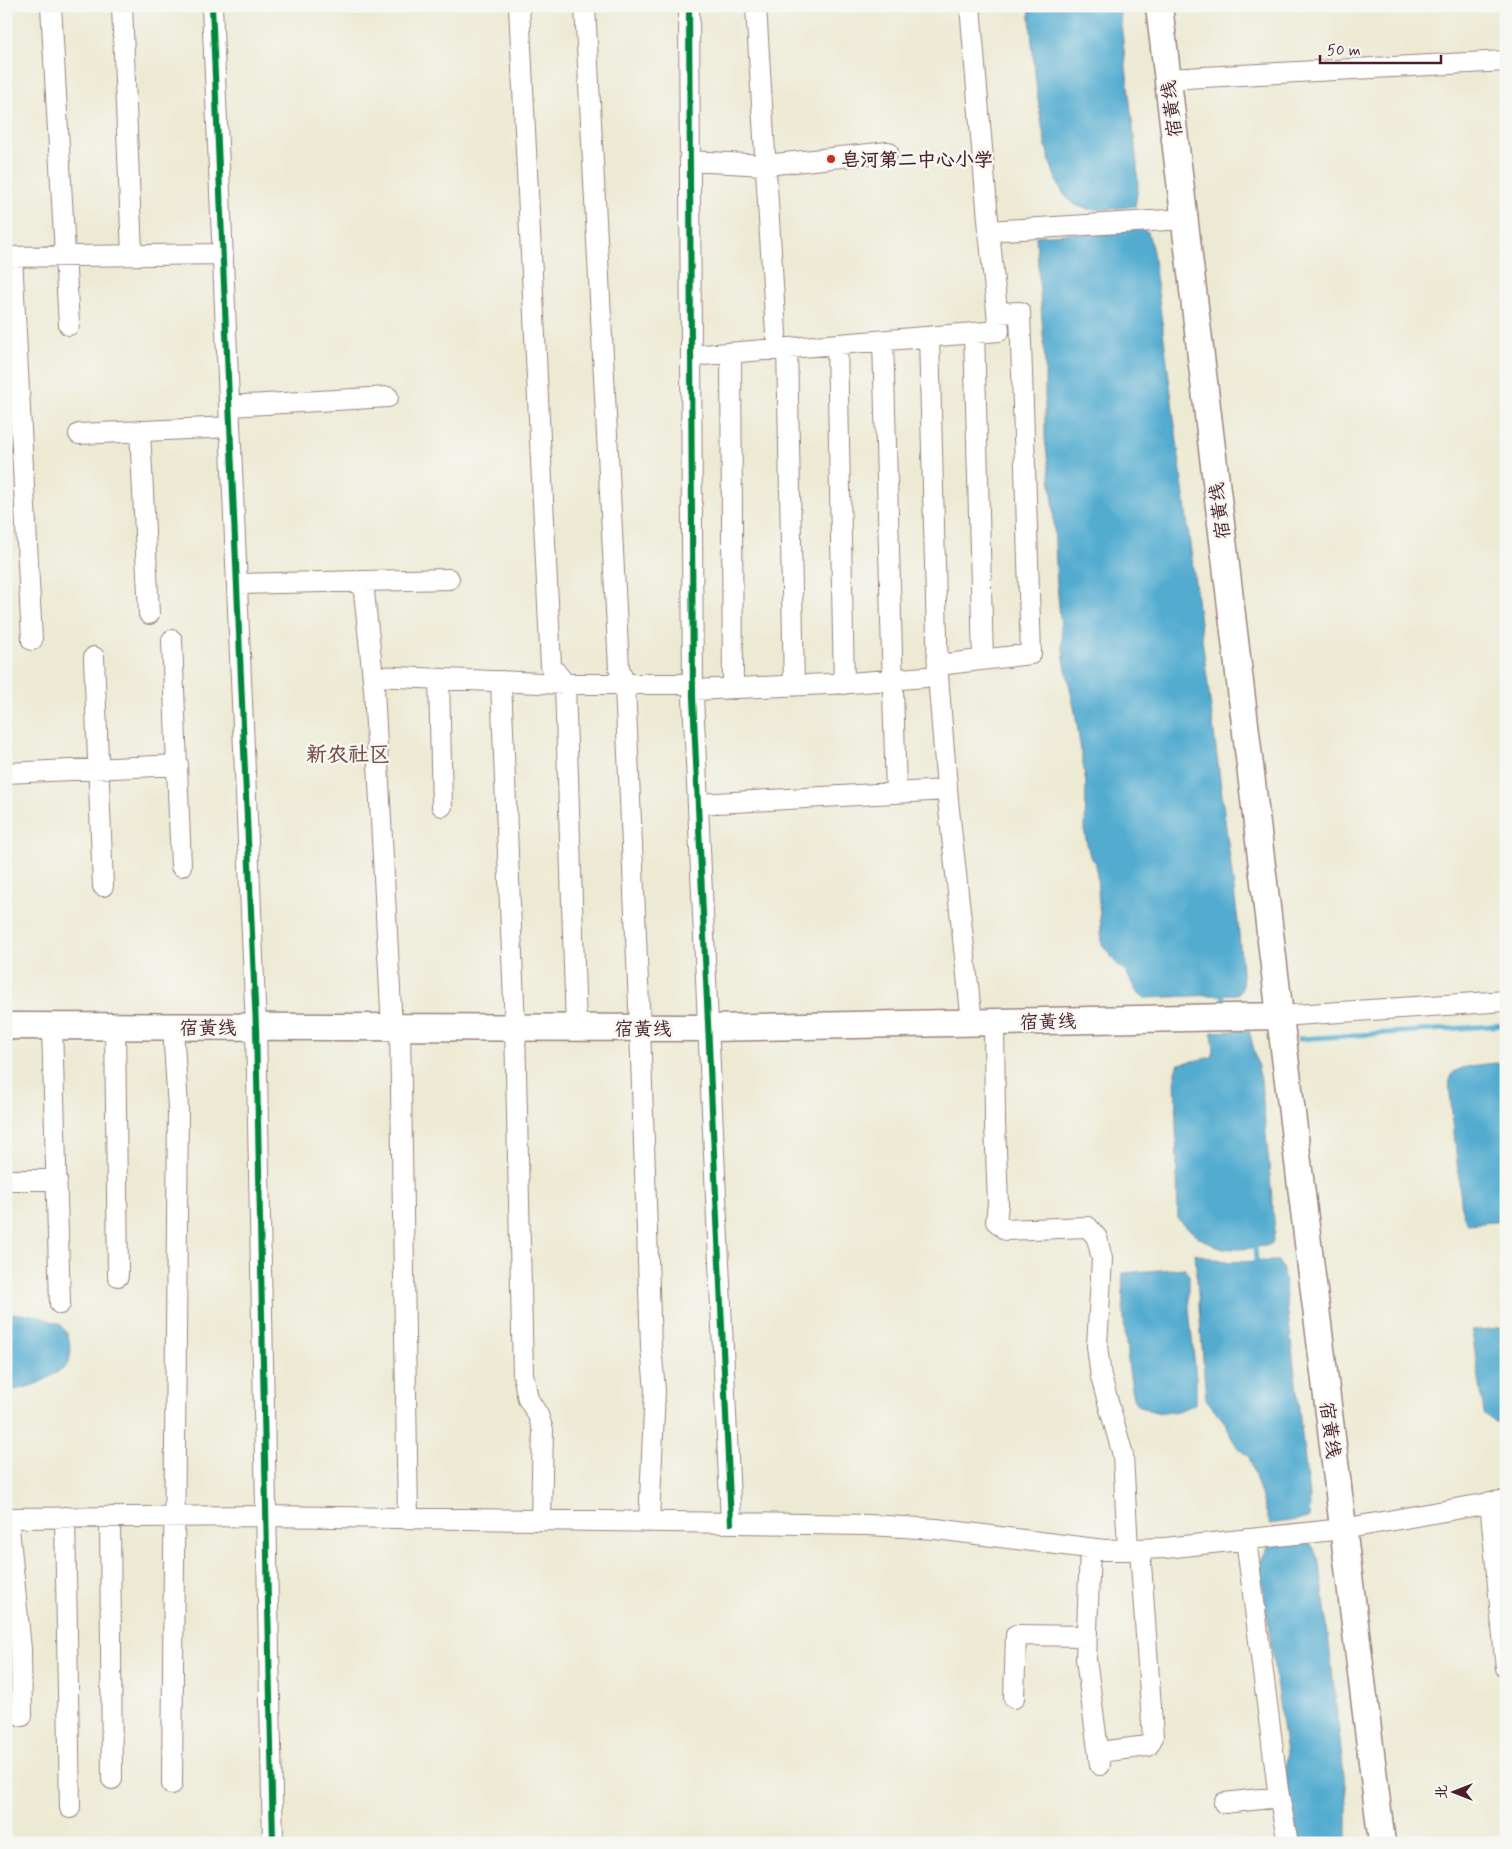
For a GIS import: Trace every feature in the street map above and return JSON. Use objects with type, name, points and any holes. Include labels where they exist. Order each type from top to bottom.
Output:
[{"type":"main road","name":"宿黄线","points":[[1159,6],[1280,1016],[1382,1843]]},
{"type":"main road","name":"宿黄线","points":[[6,1026],[709,1028],[1280,1016]]},
{"type":"street","points":[[52,6],[68,325]]},
{"type":"street","points":[[122,6],[132,255]]},
{"type":"street","points":[[212,6],[256,1027],[273,1843]]},
{"type":"street","points":[[519,6],[551,666],[565,684],[576,1028]]},
{"type":"street","points":[[585,6],[619,668],[625,685],[640,1028],[651,1347],[655,1390],[649,1522]]},
{"type":"street","points":[[689,6],[693,687],[731,1522]]},
{"type":"street","points":[[756,6],[766,165],[781,341],[794,686]]},
{"type":"street","points":[[691,356],[731,353],[781,341],[837,344],[998,331],[970,6]]},
{"type":"street","points":[[1167,79],[1506,61]]},
{"type":"street","points":[[690,161],[766,165],[888,152]]},
{"type":"street","points":[[989,231],[1184,219]]},
{"type":"street","points":[[32,640],[9,257],[222,254]]},
{"type":"street","points":[[373,676],[732,689],[893,680],[983,659],[1031,654],[1020,312],[997,313]]},
{"type":"street","points":[[974,333],[983,659]]},
{"type":"street","points":[[929,337],[938,671],[947,790],[983,1022],[994,1123],[998,1204],[996,1221],[1006,1230],[1088,1227],[1097,1238],[1102,1259],[1097,1346],[1101,1377],[1123,1455],[1153,1737],[1148,1746],[1100,1759],[1086,1659],[1090,1548]]},
{"type":"street","points":[[883,340],[896,793]]},
{"type":"street","points":[[837,344],[844,684]]},
{"type":"street","points":[[731,353],[732,689]]},
{"type":"street","points":[[229,406],[388,397]]},
{"type":"street","points":[[79,434],[230,426]]},
{"type":"street","points":[[140,431],[149,614]]},
{"type":"street","points":[[237,584],[449,579]]},
{"type":"street","points":[[363,582],[373,676],[396,1028],[408,1518]]},
{"type":"street","points":[[172,640],[181,866]]},
{"type":"street","points":[[94,657],[103,886]]},
{"type":"street","points":[[439,679],[442,806]]},
{"type":"street","points":[[501,681],[516,1028],[523,1374],[528,1399],[538,1415],[543,1430],[541,1520]]},
{"type":"street","points":[[6,773],[178,765]]},
{"type":"street","points":[[698,804],[947,790]]},
{"type":"street","points":[[1280,1016],[1506,1001]]},
{"type":"street","points":[[52,1026],[60,1304]]},
{"type":"street","points":[[114,1027],[118,1276]]},
{"type":"street","points":[[172,1784],[178,1108],[173,1027]]},
{"type":"street","points":[[6,1180],[57,1180]]},
{"type":"street","points":[[22,1716],[21,1649],[7,1518],[266,1516],[869,1524],[936,1529],[1090,1548],[1134,1549],[1165,1548],[1343,1529],[1498,1501],[1506,1668]]},
{"type":"street","points":[[65,1517],[70,1808]]},
{"type":"street","points":[[110,1517],[112,1779]]},
{"type":"street","points":[[1246,1539],[1279,1797],[1288,1843]]},
{"type":"street","points":[[1014,1698],[1016,1635],[1086,1636]]},
{"type":"street","points":[[1224,1803],[1279,1797]]},
{"type":"water","points":[[1029,6],[1119,6],[1137,164],[1138,187],[1135,206],[1104,210],[1088,209],[1074,204],[1062,191],[1045,143],[1036,81]]},
{"type":"water","points":[[1141,229],[1148,232],[1153,252],[1238,922],[1243,986],[1238,994],[1145,998],[1136,991],[1126,972],[1115,962],[1102,944],[1096,863],[1090,856],[1085,835],[1086,783],[1075,712],[1064,659],[1057,585],[1053,501],[1045,438],[1045,362],[1036,236]]},
{"type":"water","points":[[1249,1030],[1261,1080],[1275,1231],[1272,1244],[1231,1249],[1210,1244],[1189,1230],[1178,1219],[1175,1071],[1179,1064],[1212,1057],[1214,1051],[1212,1032]]},
{"type":"water","points":[[1506,1062],[1506,1221],[1467,1224],[1462,1211],[1450,1077],[1459,1069],[1466,1067]]},
{"type":"water","points":[[1506,1235],[1506,1424],[1494,1421],[1484,1413],[1472,1331],[1504,1327],[1501,1257],[1498,1242]]},
{"type":"water","points":[[1195,1253],[1224,1262],[1278,1261],[1283,1270],[1310,1505],[1309,1518],[1270,1524],[1249,1457],[1238,1448],[1231,1437],[1227,1425],[1206,1399]]},
{"type":"water","points":[[1185,1268],[1189,1273],[1189,1308],[1196,1379],[1196,1403],[1173,1412],[1155,1412],[1139,1405],[1133,1394],[1126,1340],[1123,1273]]},
{"type":"water","points":[[6,1313],[34,1315],[60,1324],[68,1335],[71,1350],[69,1363],[55,1374],[40,1382],[24,1388],[6,1391]]},
{"type":"water","points":[[1307,1541],[1313,1547],[1320,1564],[1347,1803],[1347,1843],[1296,1843],[1286,1817],[1286,1753],[1261,1572],[1261,1560],[1270,1544]]},
{"type":"waterway","points":[[1222,988],[1224,1003]]},
{"type":"waterway","points":[[1299,1039],[1506,1025]]},
{"type":"waterway","points":[[1254,1241],[1257,1267]]},
{"type":"cycle path","points":[[212,6],[256,1027],[273,1843]]},
{"type":"cycle path","points":[[689,6],[693,697],[731,1523]]},
{"type":"place","name":"皂河第二中心小学","points":[[831,159]]},
{"type":"district","name":"新农社区","points":[[348,754]]}]
